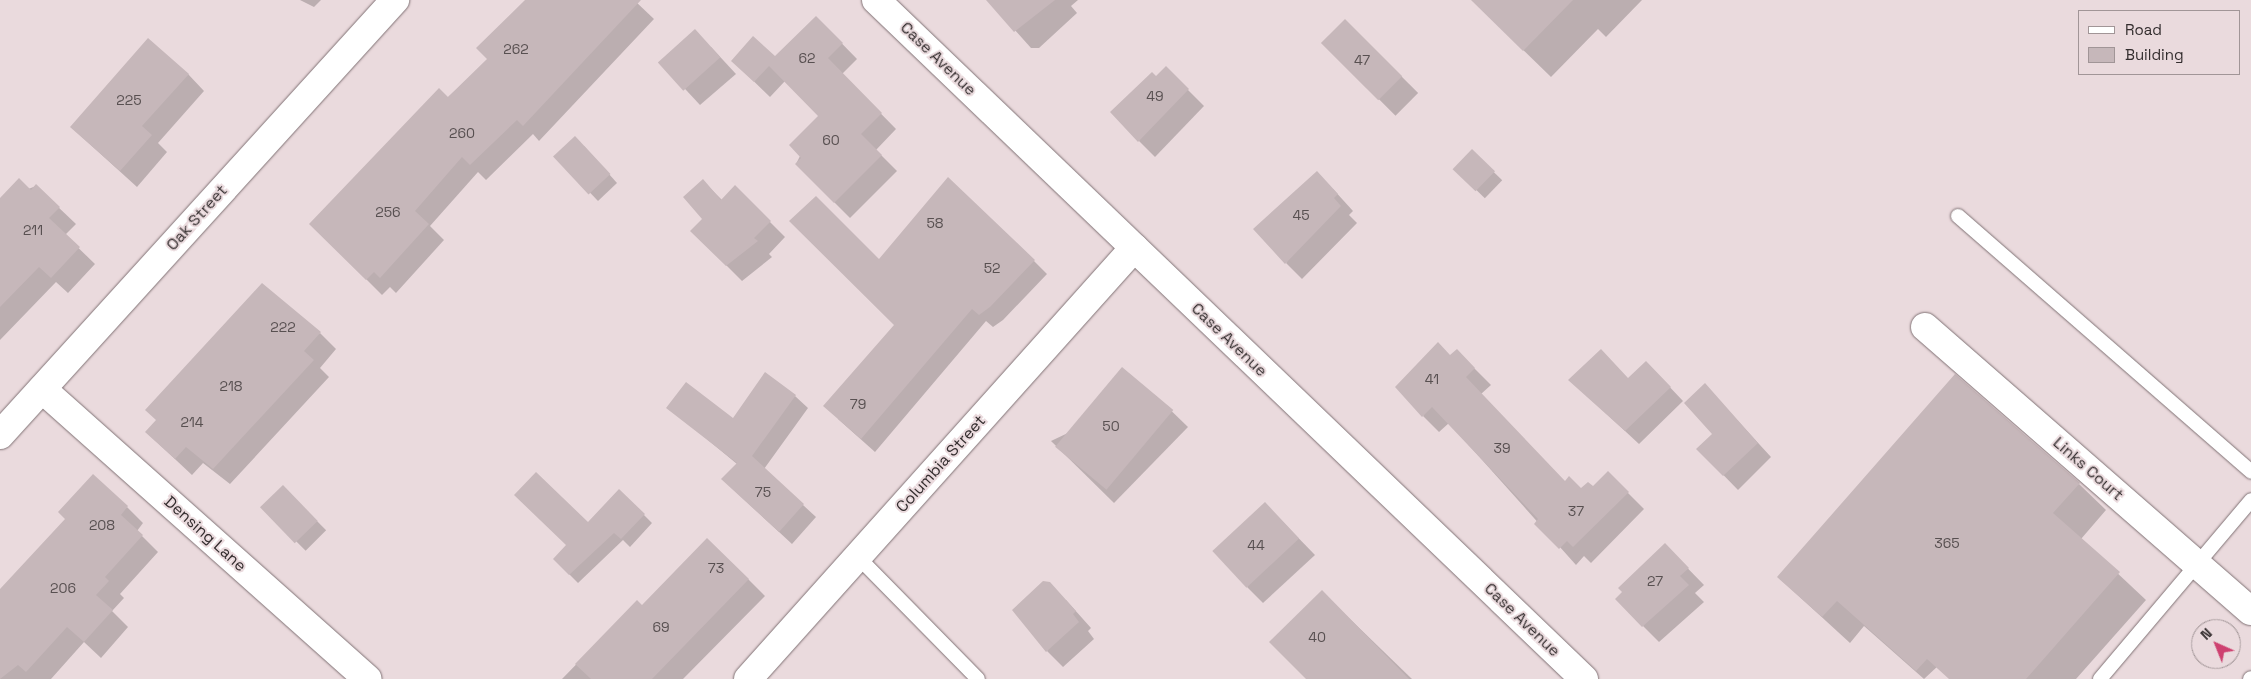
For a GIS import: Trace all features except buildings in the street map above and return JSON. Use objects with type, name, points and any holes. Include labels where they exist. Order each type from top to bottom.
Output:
[{"type":"street","name":"Oak Street","points":[[0,435],[395,0]]},
{"type":"street","name":"Case Avenue","points":[[876,0],[1584,679]]},
{"type":"street","name":"Columbia Street","points":[[748,679],[1134,248]]},
{"type":"street","name":"Links Court","points":[[1925,327],[2251,611]]},
{"type":"street","name":"Densing Lane","points":[[42,388],[367,679]]},
{"type":"lane","points":[[1958,216],[2251,472]]},
{"type":"lane","points":[[2100,679],[2251,500]]},
{"type":"lane","points":[[858,557],[978,679]]}]
